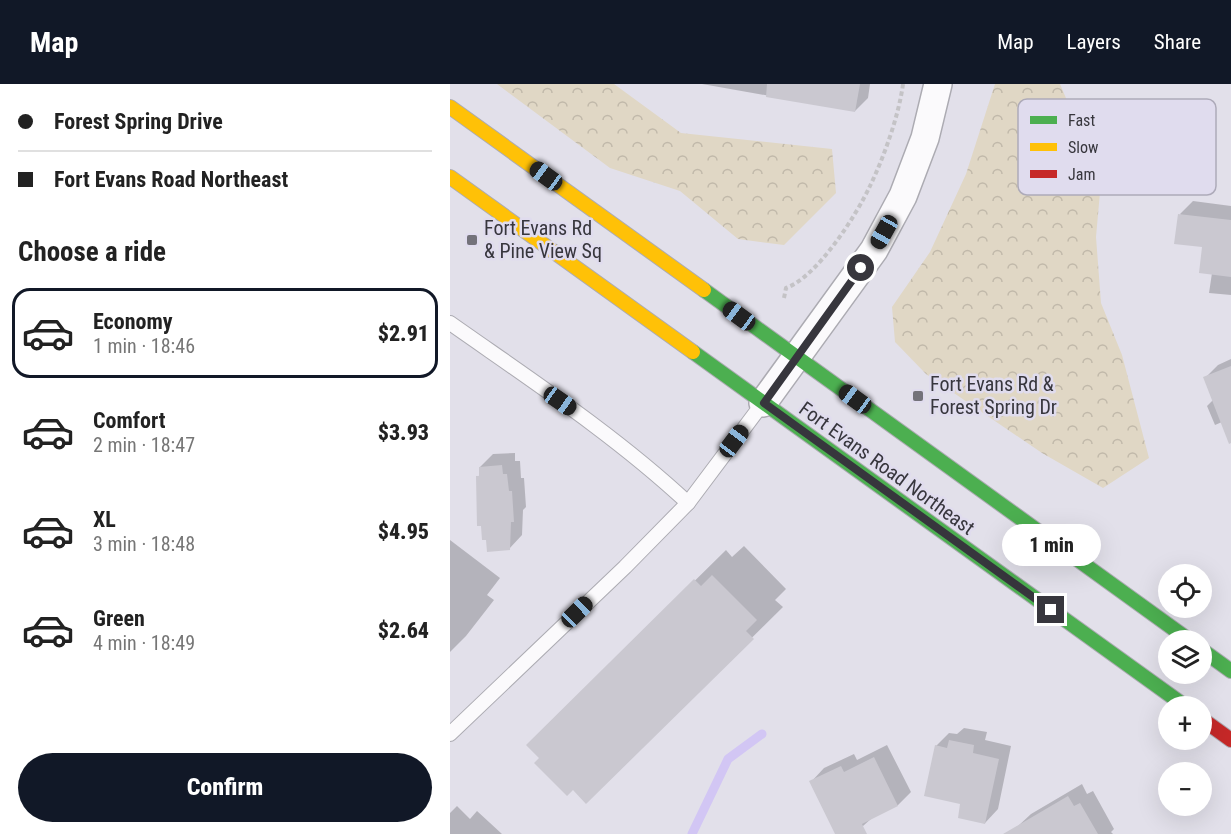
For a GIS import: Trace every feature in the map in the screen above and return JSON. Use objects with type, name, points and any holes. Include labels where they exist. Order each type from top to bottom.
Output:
[{"type":"main road","name":"Fort Evans Road Northeast","points":[[450,107],[1175,630]]},
{"type":"main road","name":"Fort Evans Road Northeast","points":[[450,177],[1171,696]]},
{"type":"main road","points":[[1212,657],[1231,671]]},
{"type":"main road","points":[[1212,726],[1231,740]]},
{"type":"street","points":[[764,403],[874,249],[903,196],[925,138],[938,84]]},
{"type":"lane","points":[[450,323],[615,441],[655,472],[688,503]]},
{"type":"lane","points":[[450,734],[625,567],[688,503],[764,403]]},
{"type":"path","points":[[784,298],[786,288],[793,285],[819,263],[848,224],[871,185],[901,99],[903,84]]},
{"type":"green space","points":[[497,84],[614,84],[681,133],[832,149],[836,193],[784,245],[738,239],[680,191],[610,168]]},
{"type":"green space","points":[[995,84],[1060,84],[1066,99],[1018,99],[1018,195],[1100,195],[1096,237],[1101,303],[1122,355],[1149,458],[1103,488],[1042,453],[926,374],[895,342],[892,307],[930,252],[966,174]]},
{"type":"building","points":[[767,84],[860,84],[855,112],[766,97]]},
{"type":"building","points":[[1178,214],[1231,220],[1231,277],[1199,273],[1202,247],[1174,244]]},
{"type":"building","points":[[1231,366],[1231,443],[1229,444],[1203,377]]},
{"type":"building","points":[[502,465],[503,474],[507,474],[509,491],[512,491],[514,522],[511,522],[510,550],[487,552],[486,540],[482,540],[481,526],[477,526],[476,476],[479,476],[479,467]]},
{"type":"building","points":[[712,575],[757,620],[746,631],[754,639],[586,804],[573,790],[567,796],[534,763],[539,758],[526,745],[694,579],[701,586]]},
{"type":"building","points":[[949,740],[974,745],[973,753],[999,759],[985,824],[958,818],[960,804],[924,796],[935,745],[947,748]]},
{"type":"building","points":[[874,757],[898,806],[862,824],[867,834],[835,834],[809,781],[841,766],[844,772]]},
{"type":"building","points":[[1068,796],[1074,806],[1080,803],[1098,834],[1003,834]]},
{"type":"waterway","points":[[692,834],[728,759],[762,734]]},
{"type":"traffic: fast","points":[[704,290],[1175,630]]},
{"type":"traffic: fast","points":[[693,352],[1171,696]]},
{"type":"traffic: fast","points":[[1212,657],[1231,671]]},
{"type":"traffic: slow","points":[[450,107],[704,290]]},
{"type":"traffic: slow","points":[[450,177],[693,352]]},
{"type":"traffic: jam","points":[[1212,726],[1231,740]]},
{"type":"place","name":"Fort Evans Rd & Pine View Sq","points":[[472,240]]},
{"type":"place","name":"Fort Evans Rd & Forest Spring Dr","points":[[918,396]]},
{"type":"route","points":[[861,268],[764,403],[1051,610]]}]
